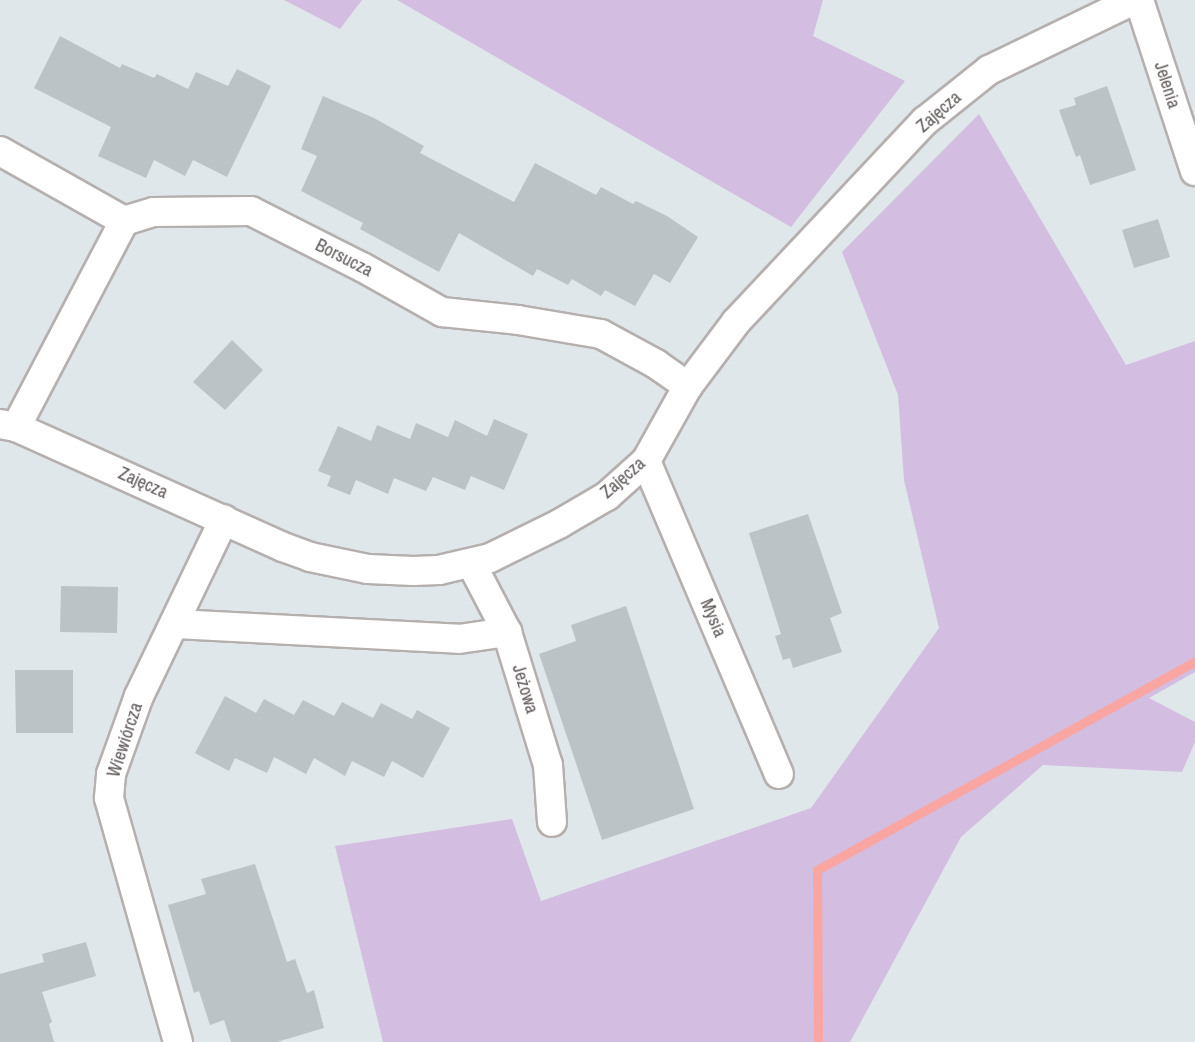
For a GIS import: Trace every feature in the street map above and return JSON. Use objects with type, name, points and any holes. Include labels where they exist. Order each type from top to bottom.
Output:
[{"type":"street","name":"Zajęcza","points":[[8,426],[310,557],[359,567],[430,570],[490,558],[559,524],[607,495],[646,461],[688,386],[736,322],[926,121],[989,70],[1134,0]]},
{"type":"street","name":"Jelenia","points":[[1139,0],[1195,171]]},
{"type":"street","points":[[0,151],[124,221],[8,426]]},
{"type":"street","name":"Borsucza","points":[[124,221],[153,212],[251,211],[362,267],[442,312],[518,320],[601,334],[656,364],[688,386]]},
{"type":"street","name":"Mysia","points":[[646,461],[779,774]]},
{"type":"street","name":"Wiewiórcza","points":[[178,1042],[109,798],[111,774],[139,696],[176,624],[224,519]]},
{"type":"street","name":"Jeżowa","points":[[471,563],[507,632],[548,765],[552,822]]},
{"type":"street","points":[[176,624],[459,639],[507,632]]},
{"type":"shaded area","points":[[284,0],[362,0],[340,29]]},
{"type":"shaded area","points":[[397,0],[823,0],[813,36],[905,81],[791,227]]},
{"type":"shaded area","points":[[979,114],[1126,365],[1195,341],[1195,672],[1149,698],[1195,722],[1195,742],[1182,772],[1043,765],[961,837],[850,1042],[383,1042],[335,846],[512,819],[541,901],[811,808],[939,628],[904,480],[898,395],[842,252]]},
{"type":"building","points":[[60,36],[120,68],[122,64],[154,78],[157,74],[188,89],[196,72],[228,86],[237,69],[271,86],[227,177],[193,160],[185,176],[154,160],[146,178],[98,156],[111,127],[34,88]]},
{"type":"building","points":[[1107,86],[1136,170],[1090,185],[1080,155],[1076,157],[1059,110],[1076,105],[1074,98]]},
{"type":"building","points":[[323,96],[374,118],[424,146],[420,153],[514,202],[535,163],[596,195],[601,187],[633,204],[636,201],[667,216],[698,237],[670,283],[654,274],[635,306],[605,290],[601,296],[572,279],[568,285],[537,269],[533,276],[459,233],[439,272],[360,229],[363,223],[301,191],[317,156],[301,149]]},
{"type":"building","points":[[1158,219],[1170,257],[1134,268],[1122,230]]},
{"type":"building","points":[[232,340],[263,370],[225,410],[193,382]]},
{"type":"building","points":[[494,419],[528,434],[504,490],[471,476],[465,490],[433,477],[426,491],[394,478],[388,494],[356,480],[350,495],[327,486],[331,476],[318,471],[338,426],[371,441],[377,425],[410,439],[416,423],[448,437],[455,420],[487,436]]},
{"type":"building","points":[[808,514],[842,613],[830,618],[842,652],[793,668],[790,658],[783,660],[775,636],[781,634],[749,533]]},
{"type":"building","points":[[61,586],[118,587],[117,633],[60,632]]},
{"type":"building","points":[[626,606],[694,809],[602,840],[539,654],[576,641],[571,625]]},
{"type":"building","points":[[15,670],[73,670],[73,733],[16,733]]},
{"type":"building","points":[[225,696],[256,713],[264,699],[294,715],[303,700],[334,716],[342,702],[373,718],[381,703],[412,719],[417,710],[450,728],[423,778],[392,761],[384,777],[352,761],[345,776],[314,758],[306,774],[274,757],[267,773],[235,758],[229,771],[195,753]]},
{"type":"building","points":[[255,864],[287,962],[295,959],[307,993],[314,990],[324,1028],[277,1042],[231,1042],[224,1020],[210,1025],[199,991],[194,993],[168,905],[206,894],[201,879]]},
{"type":"building","points":[[86,942],[96,976],[42,992],[52,1022],[49,1024],[54,1042],[0,1042],[0,974],[44,962],[42,954]]},
{"type":"waterway","points":[[818,1042],[817,870],[1195,661]]}]
